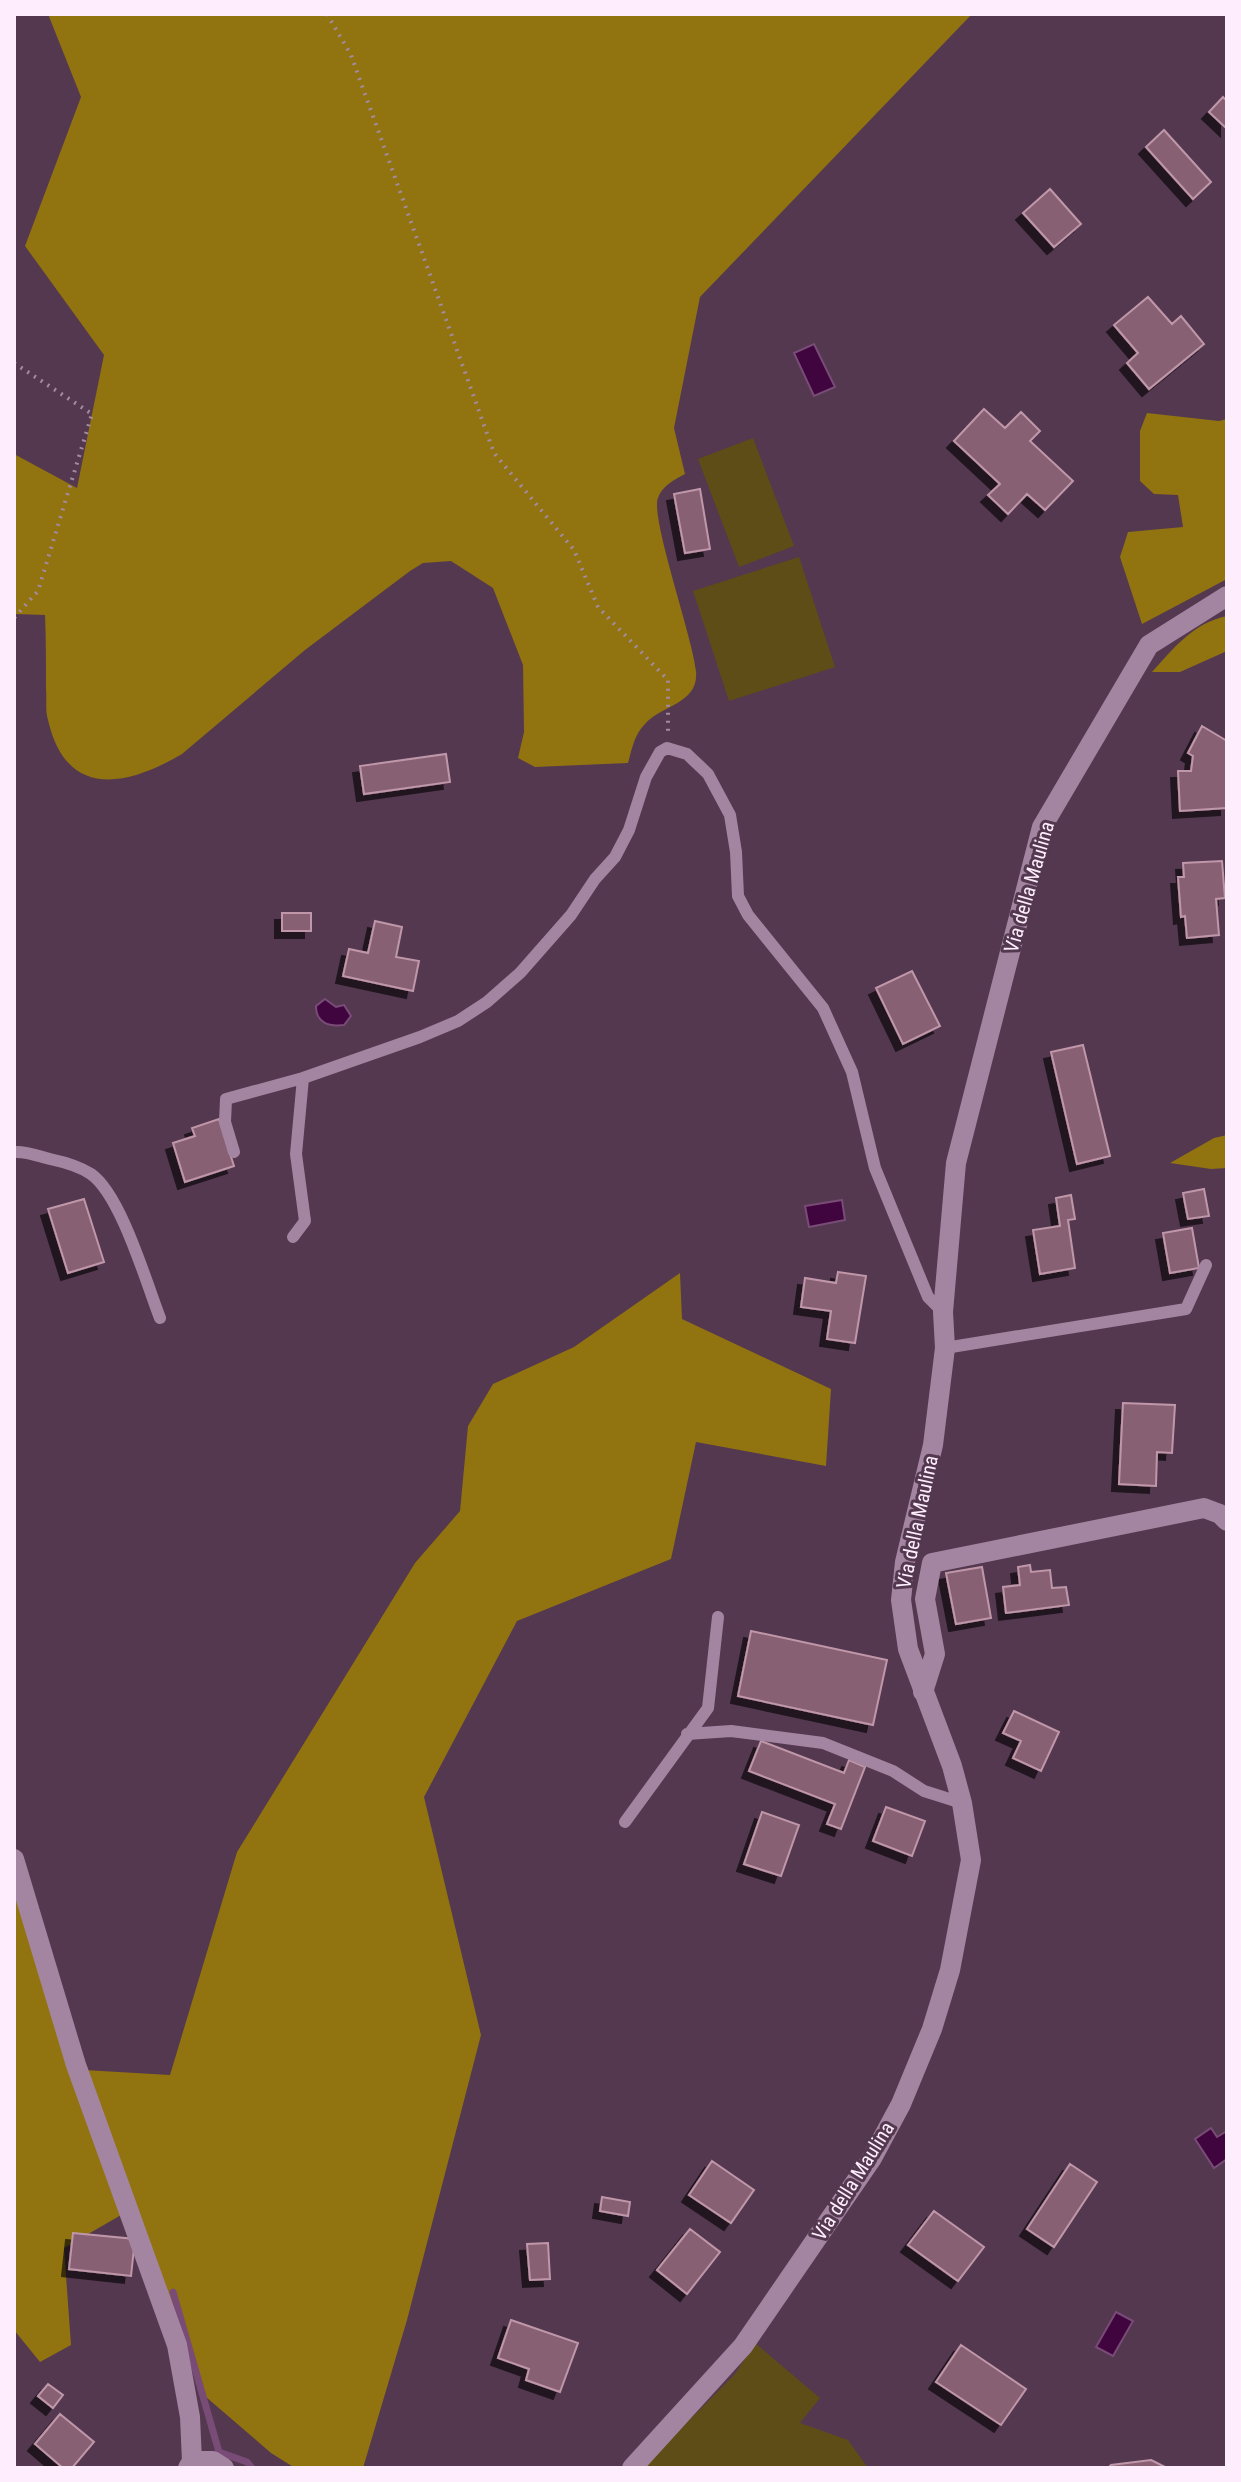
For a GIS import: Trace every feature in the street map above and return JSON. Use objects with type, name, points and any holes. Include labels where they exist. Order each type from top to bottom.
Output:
[{"type":"street","name":"Via della Maulina","points":[[632,2468],[743,2346],[872,2158],[901,2104],[932,2029],[950,1970],[971,1860],[962,1803],[952,1766],[908,1649],[901,1600],[905,1562],[933,1445],[945,1348],[943,1312],[956,1163],[1042,827],[1149,645],[1227,596]]},
{"type":"street","points":[[923,1692],[935,1654],[925,1599],[932,1563],[1204,1508],[1220,1514],[1227,1521]]},
{"type":"street","points":[[14,1859],[76,2065],[177,2345],[190,2417],[190,2465],[213,2461],[224,2468]]},
{"type":"lane","points":[[234,1152],[225,1122],[226,1099],[303,1078],[458,1021],[487,1002],[520,973],[571,915],[595,879],[615,857],[629,830],[646,777],[660,752],[667,748],[687,754],[708,774],[730,815],[738,896],[748,915],[823,1008],[852,1072],[875,1168],[928,1297],[943,1312]]},
{"type":"lane","points":[[293,1237],[305,1221],[296,1154],[303,1078]]},
{"type":"lane","points":[[14,1152],[70,1164],[92,1174],[108,1191],[121,1216],[160,1318]]},
{"type":"lane","points":[[945,1348],[1186,1309],[1206,1265]]},
{"type":"lane","points":[[625,1822],[708,1708],[718,1617]]},
{"type":"lane","points":[[687,1734],[731,1731],[823,1743],[893,1771],[924,1791],[962,1803]]},
{"type":"path","points":[[327,14],[351,55],[494,453],[574,550],[598,607],[668,680],[667,748]]},
{"type":"path","points":[[14,363],[92,414],[38,591],[14,618]]},
{"type":"shaded area","points":[[48,14],[972,14],[700,297],[674,428],[685,474],[662,490],[657,510],[693,655],[695,682],[686,697],[652,717],[641,728],[628,763],[535,767],[518,758],[524,732],[523,665],[493,588],[451,561],[423,563],[410,571],[305,650],[182,754],[140,774],[120,779],[101,779],[84,774],[69,763],[57,745],[47,716],[45,615],[14,614],[14,454],[77,488],[104,355],[25,246],[81,97]]},
{"type":"shaded area","points":[[814,344],[835,387],[814,396],[794,353]]},
{"type":"shaded area","points":[[1147,413],[1219,421],[1227,419],[1227,579],[1142,624],[1120,557],[1128,532],[1183,527],[1178,495],[1154,494],[1140,481],[1140,431]]},
{"type":"shaded area","points":[[753,438],[794,546],[739,567],[698,459]]},
{"type":"shaded area","points":[[799,557],[835,667],[729,701],[693,591]]},
{"type":"shaded area","points":[[1227,616],[1227,651],[1180,672],[1152,672],[1194,630]]},
{"type":"shaded area","points":[[325,999],[336,1007],[344,1005],[351,1016],[344,1025],[329,1024],[318,1016],[316,1006]]},
{"type":"shaded area","points":[[1227,1135],[1227,1168],[1170,1163],[1214,1138]]},
{"type":"shaded area","points":[[842,1200],[845,1220],[809,1227],[805,1206]]},
{"type":"shaded area","points":[[680,1273],[682,1319],[831,1389],[826,1466],[696,1442],[671,1559],[517,1621],[424,1797],[481,2035],[407,2320],[363,2468],[295,2468],[271,2453],[206,2397],[128,2211],[64,2248],[71,2345],[40,2362],[14,2330],[14,1872],[84,2070],[170,2075],[237,1852],[415,1563],[460,1511],[468,1426],[493,1384],[574,1347]]},
{"type":"shaded area","points":[[1211,2128],[1217,2137],[1227,2131],[1227,2159],[1214,2168],[1195,2139]]},
{"type":"shaded area","points":[[1116,2312],[1133,2321],[1113,2356],[1096,2347]]},
{"type":"shaded area","points":[[755,2343],[820,2398],[800,2423],[848,2440],[868,2468],[642,2468],[735,2374]]},
{"type":"building","points":[[1223,97],[1227,101],[1227,129],[1209,112]]},
{"type":"building","points":[[1164,130],[1211,182],[1193,199],[1146,147]]},
{"type":"building","points":[[1050,189],[1081,224],[1054,247],[1023,213]]},
{"type":"building","points":[[1148,297],[1172,324],[1181,316],[1204,344],[1149,389],[1127,363],[1138,353],[1114,325]]},
{"type":"building","points":[[984,409],[1005,428],[1021,412],[1040,431],[1030,441],[1073,481],[1045,510],[1027,494],[1008,514],[988,495],[1000,484],[954,441]]},
{"type":"building","points":[[700,489],[710,549],[685,553],[674,494]]},
{"type":"building","points":[[1202,726],[1227,741],[1227,808],[1180,811],[1178,771],[1191,771],[1193,756],[1188,753]]},
{"type":"building","points":[[446,754],[450,782],[364,794],[360,766]]},
{"type":"building","points":[[1222,861],[1225,898],[1216,899],[1219,935],[1187,938],[1185,916],[1181,917],[1178,877],[1184,877],[1183,863]]},
{"type":"building","points":[[282,913],[311,913],[311,931],[282,931]]},
{"type":"building","points":[[375,921],[402,927],[396,957],[419,961],[413,991],[343,976],[349,949],[368,953]]},
{"type":"building","points":[[912,971],[940,1026],[903,1044],[876,988]]},
{"type":"building","points":[[1083,1045],[1110,1156],[1077,1164],[1051,1052]]},
{"type":"building","points":[[219,1119],[234,1166],[185,1182],[173,1143],[195,1136],[192,1128]]},
{"type":"building","points":[[1204,1189],[1209,1216],[1188,1219],[1183,1193]]},
{"type":"building","points":[[1071,1195],[1075,1219],[1068,1220],[1075,1268],[1040,1274],[1033,1230],[1060,1226],[1056,1198]]},
{"type":"building","points":[[84,1199],[104,1262],[68,1273],[48,1209]]},
{"type":"building","points":[[1192,1228],[1199,1268],[1170,1273],[1163,1233]]},
{"type":"building","points":[[838,1272],[866,1276],[855,1343],[827,1339],[831,1311],[801,1307],[805,1278],[836,1283]]},
{"type":"building","points":[[1123,1403],[1175,1405],[1172,1453],[1157,1452],[1156,1486],[1119,1484]]},
{"type":"building","points":[[1030,1565],[1031,1572],[1050,1570],[1052,1588],[1066,1587],[1069,1605],[1006,1613],[1003,1587],[1020,1585],[1018,1567]]},
{"type":"building","points":[[982,1567],[991,1618],[956,1624],[946,1573]]},
{"type":"building","points":[[751,1631],[887,1660],[873,1725],[738,1696]]},
{"type":"building","points":[[1014,1711],[1059,1732],[1041,1771],[1013,1758],[1021,1741],[1003,1733]]},
{"type":"building","points":[[761,1741],[844,1773],[849,1760],[865,1767],[841,1829],[827,1824],[835,1804],[749,1771]]},
{"type":"building","points":[[886,1807],[925,1821],[912,1856],[873,1841]]},
{"type":"building","points":[[762,1812],[799,1825],[781,1876],[744,1864]]},
{"type":"building","points":[[712,2161],[754,2190],[731,2223],[689,2195]]},
{"type":"building","points":[[1070,2164],[1097,2182],[1054,2247],[1027,2229]]},
{"type":"building","points":[[602,2197],[630,2202],[628,2216],[600,2211]]},
{"type":"building","points":[[934,2211],[984,2247],[958,2281],[908,2245]]},
{"type":"building","points":[[690,2229],[720,2252],[687,2294],[657,2270]]},
{"type":"building","points":[[73,2233],[135,2239],[131,2276],[69,2269]]},
{"type":"building","points":[[548,2243],[550,2279],[530,2280],[527,2244]]},
{"type":"building","points":[[511,2320],[578,2343],[560,2392],[526,2380],[529,2369],[498,2358]]},
{"type":"building","points":[[961,2345],[1026,2389],[1001,2425],[936,2382]]},
{"type":"building","points":[[48,2384],[63,2395],[53,2408],[38,2396]]},
{"type":"building","points":[[60,2414],[94,2442],[72,2468],[63,2468],[35,2444]]},
{"type":"building","points":[[1151,2460],[1167,2468],[1108,2468],[1111,2465]]},
{"type":"waterway","points":[[173,2292],[219,2452],[247,2462],[252,2468]]}]
